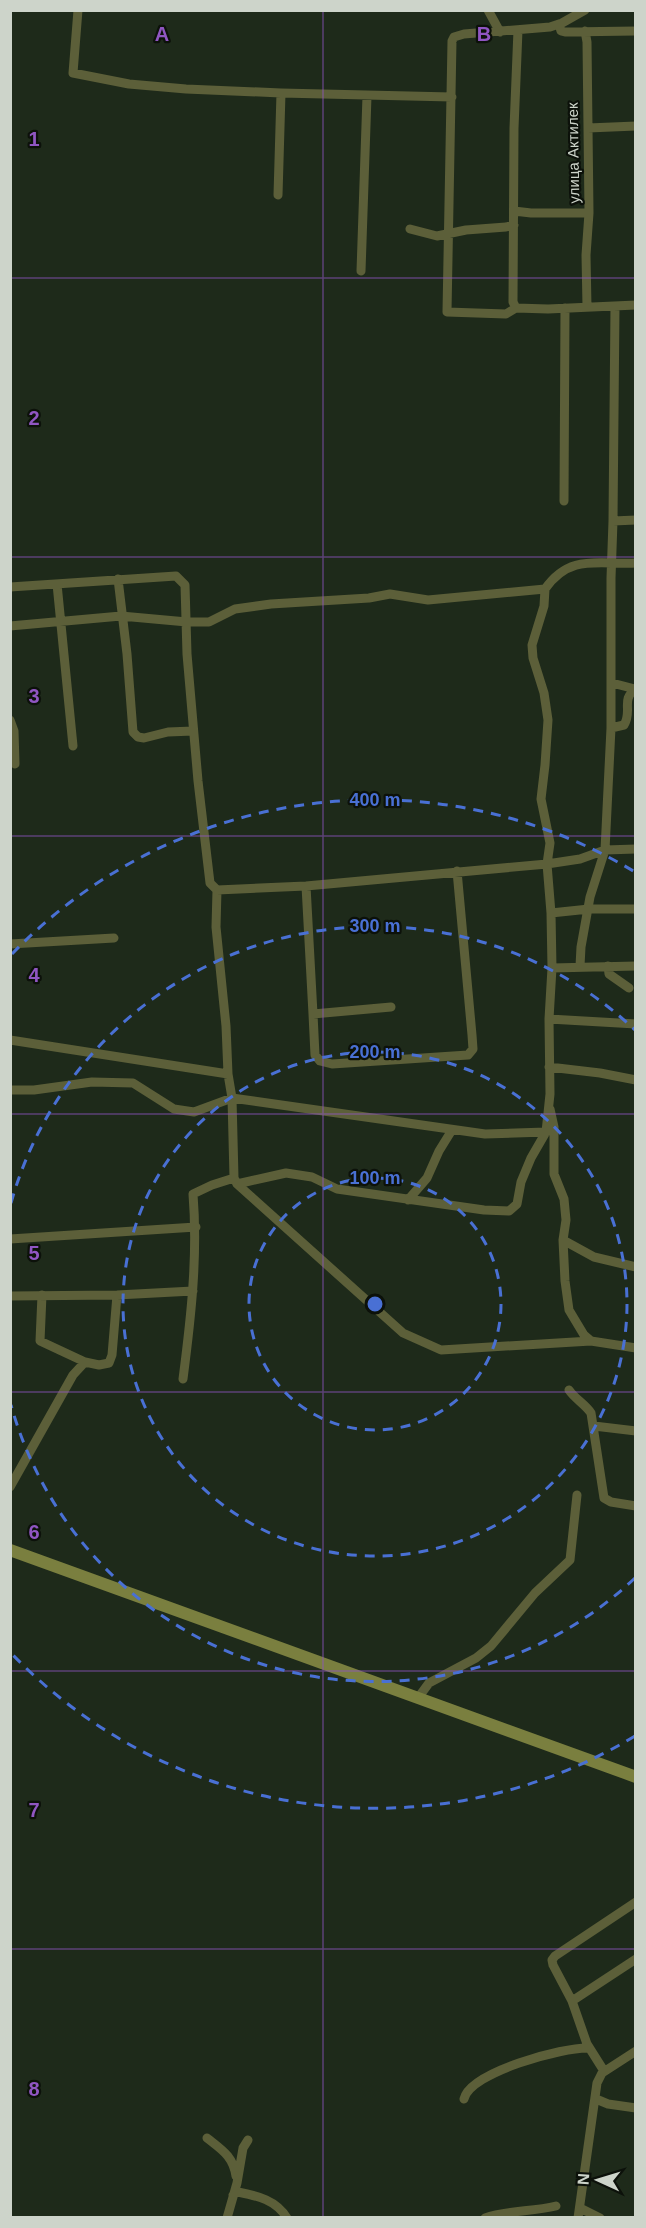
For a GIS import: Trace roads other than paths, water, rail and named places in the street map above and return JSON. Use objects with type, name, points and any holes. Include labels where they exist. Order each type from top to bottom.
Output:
[{"type":"main road","points":[[10,1550],[636,1777]]},
{"type":"street","points":[[78,10],[73,73],[129,84],[281,93],[452,97]]},
{"type":"street","points":[[488,10],[500,32]]},
{"type":"street","points":[[585,10],[559,24],[464,34],[454,37],[452,41],[447,312],[506,314],[516,308],[636,305]]},
{"type":"street","points":[[559,24],[561,31],[565,32],[636,31]]},
{"type":"street","points":[[516,308],[513,302],[514,96],[518,30]]},
{"type":"street","name":"улица Актилек","points":[[585,31],[589,213],[586,255],[587,307]]},
{"type":"street","points":[[278,195],[281,93]]},
{"type":"street","points":[[361,271],[367,96]]},
{"type":"street","points":[[588,128],[636,126]]},
{"type":"street","points":[[514,211],[589,213]]},
{"type":"street","points":[[410,229],[430,235],[506,228],[514,225]]},
{"type":"street","points":[[580,966],[581,947],[594,882],[605,850],[612,683],[615,306]]},
{"type":"street","points":[[564,501],[565,308]]},
{"type":"street","points":[[613,521],[636,520]]},
{"type":"street","points":[[183,1379],[193,1291],[196,1227],[193,1194],[218,1182],[286,1173],[312,1177],[337,1189],[408,1200],[508,1211],[517,1204],[521,1182],[546,1132],[549,1104],[549,1019],[552,968],[547,864],[550,843],[541,799],[546,765],[548,720],[532,645],[544,606],[545,589],[557,575],[575,565],[598,562],[636,563]]},
{"type":"street","points":[[10,587],[176,576],[185,585],[187,654],[194,731],[210,883],[217,890],[216,927],[232,1098],[236,1181],[403,1333],[441,1350],[591,1341],[636,1348]]},
{"type":"street","points":[[118,579],[134,732],[144,738],[168,732],[194,731]]},
{"type":"street","points":[[57,584],[73,746]]},
{"type":"street","points":[[10,626],[121,616],[209,622],[235,609],[272,604],[369,598],[390,594],[428,600],[545,589]]},
{"type":"street","points":[[612,683],[635,689]]},
{"type":"street","points":[[611,728],[624,725],[628,718],[627,697],[635,689]]},
{"type":"street","points":[[10,720],[14,732],[15,764]]},
{"type":"street","points":[[217,890],[306,886],[547,864],[580,860],[605,850],[636,849]]},
{"type":"street","points":[[306,886],[315,1055],[320,1061],[332,1064],[468,1055],[473,1049],[457,871]]},
{"type":"street","points":[[551,913],[589,909],[636,909]]},
{"type":"street","points":[[10,944],[114,938]]},
{"type":"street","points":[[608,966],[609,974],[629,988]]},
{"type":"street","points":[[552,968],[636,966]]},
{"type":"street","points":[[313,1014],[391,1007]]},
{"type":"street","points":[[549,1019],[636,1023]]},
{"type":"street","points":[[10,1040],[228,1074]]},
{"type":"street","points":[[549,1067],[636,1080]]},
{"type":"street","points":[[10,1090],[34,1090],[92,1082],[133,1083],[174,1109],[194,1112],[232,1098],[485,1134],[546,1132]]},
{"type":"street","points":[[549,1104],[554,1127],[554,1173],[564,1199],[566,1220],[563,1240],[569,1310],[584,1335],[591,1341]]},
{"type":"street","points":[[408,1200],[427,1178],[439,1151],[452,1130]]},
{"type":"street","points":[[10,1239],[196,1227]]},
{"type":"street","points":[[563,1240],[594,1257],[636,1268]]},
{"type":"street","points":[[10,1296],[117,1295],[193,1291]]},
{"type":"street","points":[[42,1295],[40,1341],[86,1362],[99,1365],[109,1363],[112,1355],[117,1295]]},
{"type":"street","points":[[10,1487],[57,1401],[73,1375],[86,1362]]},
{"type":"street","points":[[569,1390],[573,1396],[586,1405],[591,1413],[604,1498],[611,1502],[636,1506]]},
{"type":"street","points":[[594,1426],[636,1431]]},
{"type":"street","points":[[418,1698],[429,1683],[476,1658],[491,1646],[536,1593],[570,1560],[577,1495]]},
{"type":"street","points":[[604,2071],[589,2048],[572,2001],[552,1960],[636,1902]]},
{"type":"street","points":[[572,2001],[636,1959]]},
{"type":"street","points":[[464,2099],[466,2092],[479,2080],[509,2066],[569,2050],[589,2048]]},
{"type":"street","points":[[600,2217],[579,2213],[597,2083],[604,2071],[636,2051]]},
{"type":"street","points":[[596,2099],[608,2104],[636,2108]]},
{"type":"street","points":[[207,2138],[225,2152],[234,2164],[234,2193]]},
{"type":"street","points":[[227,2217],[243,2148],[248,2140]]},
{"type":"street","points":[[234,2193],[238,2192],[273,2202],[287,2217]]},
{"type":"street","points":[[485,2217],[505,2211],[542,2210],[556,2206]]}]
